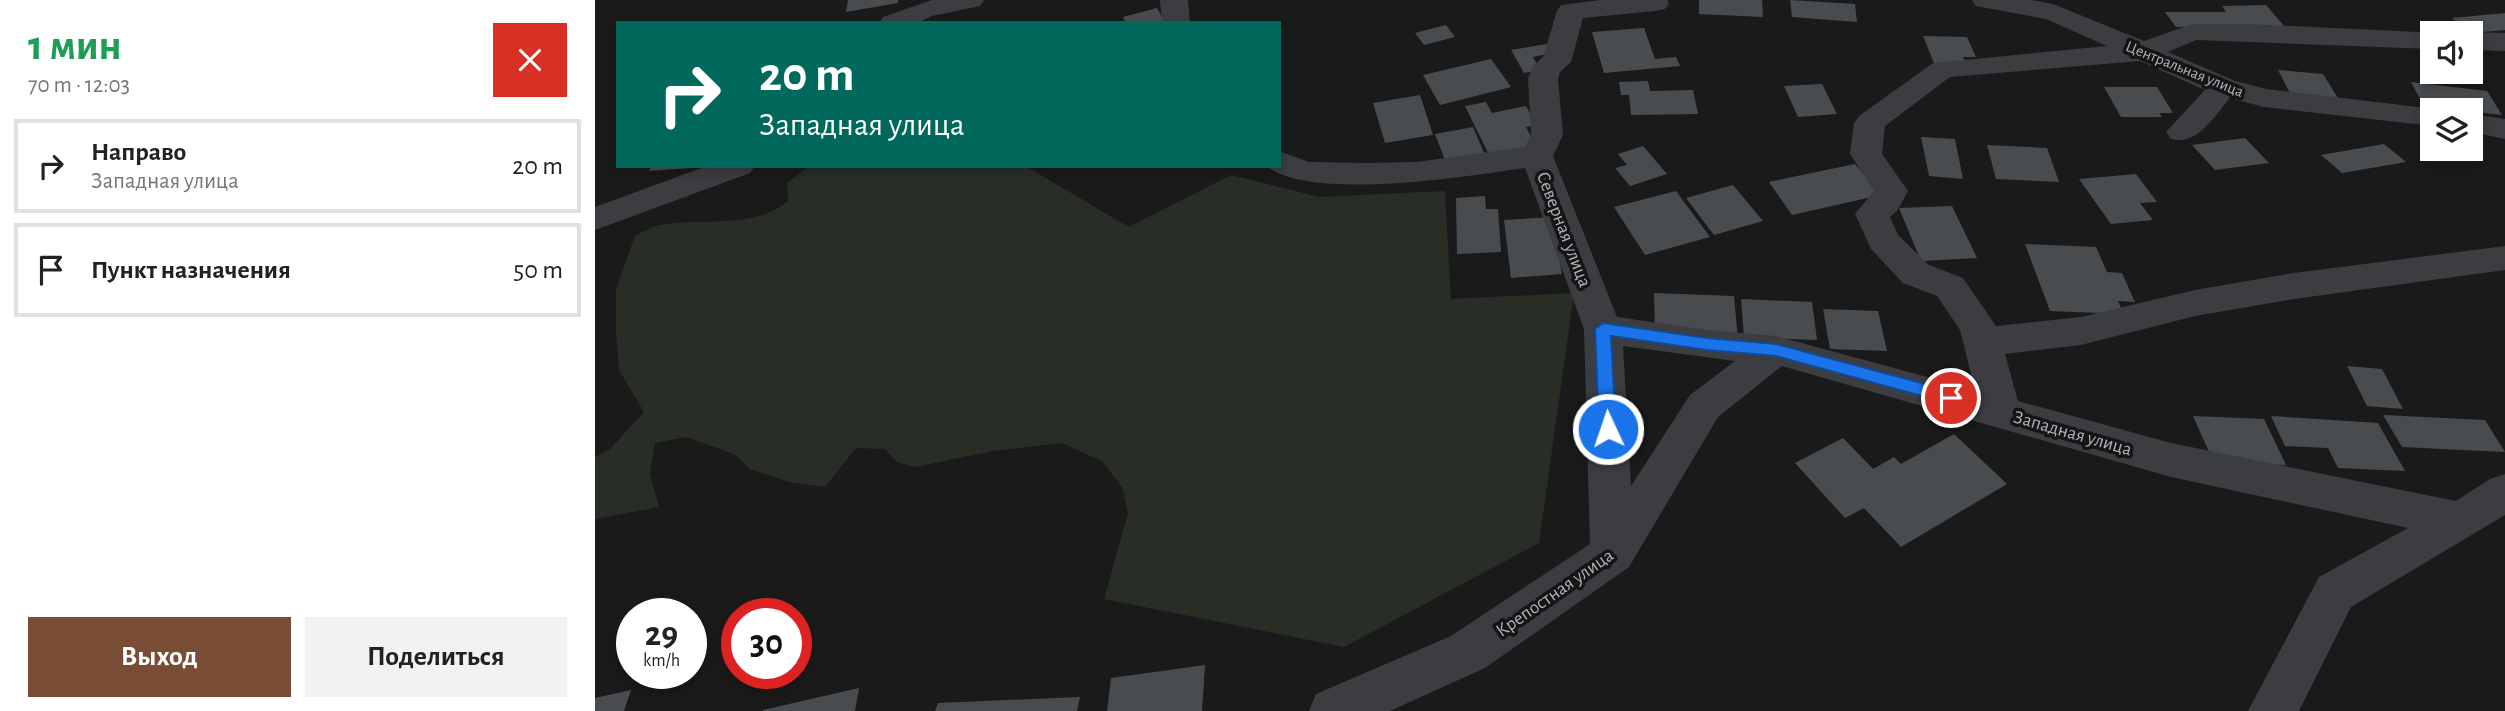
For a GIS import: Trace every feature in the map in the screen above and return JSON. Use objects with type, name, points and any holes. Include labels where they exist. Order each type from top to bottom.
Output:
[{"type":"street","points":[[898,21],[924,10],[969,0]]},
{"type":"street","points":[[1174,0],[1176,21]]},
{"type":"street","name":"Центральная улица","points":[[1986,0],[2053,12],[2224,87],[2265,98],[2420,116]]},
{"type":"street","name":"Северная улица","points":[[1613,553],[1603,329],[1537,156],[1547,135],[1543,79],[1547,67],[1556,62],[1571,11],[1655,2]]},
{"type":"street","points":[[2001,411],[1978,327],[1950,287],[1916,274],[1883,242],[1872,214],[1885,203],[1891,191],[1866,154],[1870,123],[1911,90],[1943,69],[2142,52],[2192,32],[2420,39]]},
{"type":"street","points":[[2483,41],[2505,42]]},
{"type":"street","points":[[2182,132],[2224,87]]},
{"type":"street","points":[[2483,125],[2505,129]]},
{"type":"street","points":[[1281,162],[1305,172],[1417,172],[1537,156]]},
{"type":"street","points":[[595,219],[734,168]]},
{"type":"street","points":[[1982,342],[2081,331],[2195,303],[2294,286],[2505,258]]},
{"type":"street","name":"Западная улица","points":[[1603,329],[1707,344],[1776,350],[2171,460],[2461,521]]},
{"type":"street","name":"Крепостная улица","points":[[1334,711],[1468,652],[1613,553],[1704,407],[1776,350]]},
{"type":"street","points":[[2273,711],[2335,592],[2461,521],[2505,492]]},
{"type":"shaded area","points":[[807,168],[1028,168],[1129,227],[1231,175],[1319,197],[1445,191],[1451,299],[1574,293],[1539,543],[1344,647],[1104,599],[1128,513],[1122,487],[1102,461],[1061,443],[993,451],[915,467],[897,462],[885,449],[856,448],[825,487],[789,482],[750,469],[736,455],[687,437],[655,443],[650,474],[659,507],[595,519],[595,457],[610,449],[644,412],[619,370],[616,331],[616,289],[635,236],[660,225],[760,216],[788,201],[787,183]]},
{"type":"building","points":[[848,0],[898,0],[898,3],[846,12]]},
{"type":"building","points":[[1699,0],[1762,0],[1763,17],[1699,14]]},
{"type":"building","points":[[1790,0],[1855,4],[1857,22],[1792,17]]},
{"type":"building","points":[[2266,5],[2284,26],[2176,27],[2165,12],[2226,12],[2222,6]]},
{"type":"building","points":[[1157,8],[1164,21],[1125,21],[1123,17]]},
{"type":"building","points":[[2505,13],[2505,30],[2483,32],[2483,21],[2456,21],[2452,18]]},
{"type":"building","points":[[1446,25],[1455,37],[1424,45],[1415,33]]},
{"type":"building","points":[[1644,28],[1655,59],[1676,57],[1680,66],[1604,73],[1592,32]]},
{"type":"building","points":[[1923,36],[1967,37],[1976,57],[1963,57],[1966,63],[1934,63]]},
{"type":"building","points":[[1547,44],[1552,53],[1533,57],[1540,70],[1524,73],[1511,50]]},
{"type":"building","points":[[1491,59],[1511,87],[1440,105],[1423,75]]},
{"type":"building","points":[[2278,70],[2323,74],[2338,98],[2291,95]]},
{"type":"building","points":[[1648,81],[1650,91],[1693,90],[1698,114],[1631,115],[1629,95],[1621,95],[1619,82]]},
{"type":"building","points":[[2411,82],[2487,91],[2502,115],[2483,113],[2483,98],[2420,99]]},
{"type":"building","points":[[1822,84],[1837,114],[1798,117],[1784,86]]},
{"type":"building","points":[[2104,87],[2157,87],[2173,113],[2159,113],[2162,117],[2121,117]]},
{"type":"building","points":[[1420,95],[1433,135],[1385,143],[1373,103]]},
{"type":"building","points":[[1486,102],[1492,113],[1526,106],[1536,125],[1526,127],[1539,152],[1493,163],[1465,106]]},
{"type":"building","points":[[1473,127],[1487,160],[1448,168],[1435,134]]},
{"type":"building","points":[[1921,137],[1955,139],[1963,179],[1929,176]]},
{"type":"building","points":[[2245,138],[2269,163],[2215,170],[2192,145]]},
{"type":"building","points":[[2384,144],[2406,162],[2342,173],[2321,155]]},
{"type":"building","points":[[1987,145],[2047,148],[2059,182],[1996,179]]},
{"type":"building","points":[[1643,146],[1667,174],[1630,186],[1615,168],[1627,165],[1618,154]]},
{"type":"building","points":[[1855,164],[1881,195],[1792,215],[1769,182]]},
{"type":"building","points":[[651,168],[692,168],[649,171]]},
{"type":"building","points":[[2136,174],[2157,202],[2140,203],[2153,220],[2111,224],[2079,179]]},
{"type":"building","points":[[1733,185],[1763,221],[1714,235],[1686,198]]},
{"type":"building","points":[[1676,191],[1710,237],[1645,255],[1614,207]]},
{"type":"building","points":[[1485,196],[1486,209],[1498,209],[1501,252],[1457,254],[1456,198]]},
{"type":"building","points":[[1952,206],[1977,258],[1921,261],[1899,208]]},
{"type":"building","points":[[1552,217],[1562,274],[1511,278],[1504,220]]},
{"type":"building","points":[[2025,244],[2096,247],[2107,272],[2122,273],[2135,302],[2118,301],[2124,314],[2050,311]]},
{"type":"building","points":[[1654,293],[1734,296],[1738,341],[1655,339]]},
{"type":"building","points":[[1741,299],[1812,302],[1817,340],[1744,337]]},
{"type":"building","points":[[1823,309],[1878,311],[1887,351],[1830,349]]},
{"type":"building","points":[[2347,366],[2382,369],[2403,409],[2367,406]]},
{"type":"building","points":[[2383,415],[2485,420],[2505,452],[2402,447]]},
{"type":"building","points":[[2193,416],[2264,419],[2286,465],[2213,461]]},
{"type":"building","points":[[2271,416],[2378,423],[2405,471],[2338,468],[2328,448],[2285,446]]},
{"type":"building","points":[[1954,434],[2007,484],[1901,547],[1864,508],[1845,518],[1795,463],[1843,438],[1873,469],[1894,457],[1901,464]]},
{"type":"building","points":[[1205,665],[1202,711],[1107,711],[1111,678]]},
{"type":"building","points":[[859,688],[855,711],[763,711],[763,710]]},
{"type":"building","points":[[631,690],[624,711],[595,711],[595,698]]},
{"type":"building","points":[[1080,697],[1077,711],[935,711],[938,703]]},
{"type":"route","points":[[1608,429],[1603,329],[1707,344],[1776,350],[1951,398]]}]
